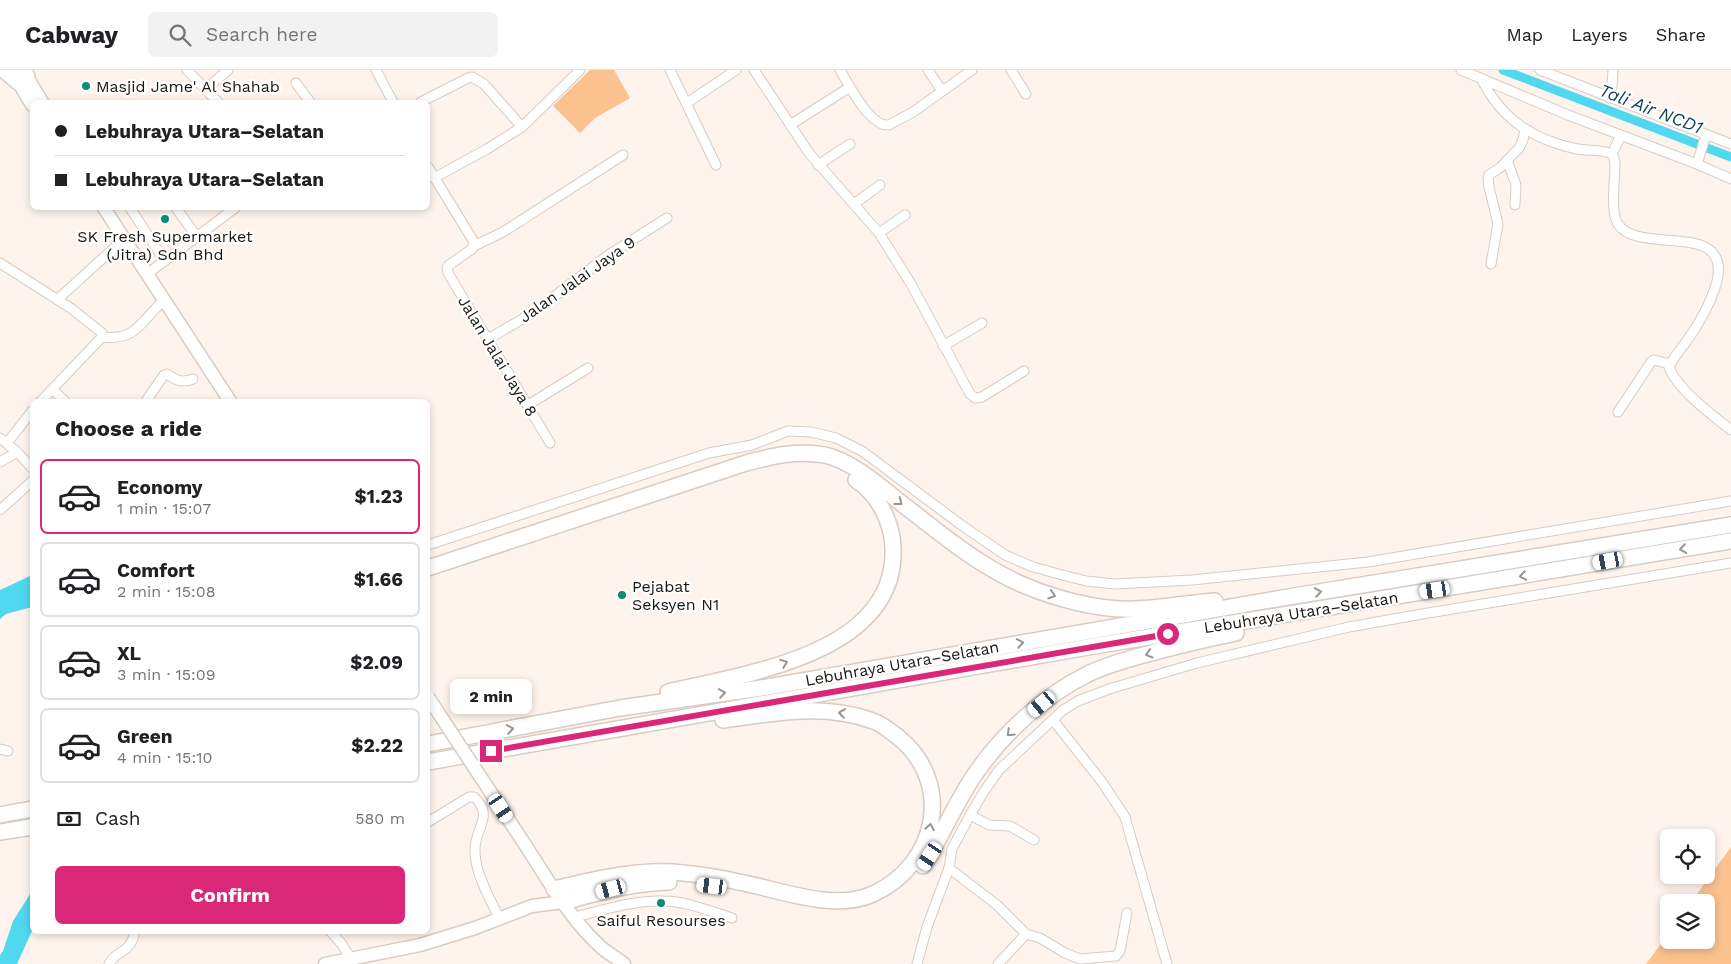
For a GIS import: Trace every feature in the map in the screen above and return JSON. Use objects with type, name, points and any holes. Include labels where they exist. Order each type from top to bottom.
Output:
[{"type":"highway","points":[[4,70],[21,74]]},
{"type":"highway","points":[[430,567],[746,463],[775,455],[800,454],[825,456],[853,467],[979,562],[1022,585],[1066,599],[1104,607],[1134,609],[1276,594],[1288,597]]},
{"type":"highway","points":[[430,577],[779,462],[816,462],[828,465],[862,484],[874,496],[885,514],[891,531],[893,564],[884,592],[876,606],[851,631],[817,650],[774,667],[638,699],[620,708]]},
{"type":"highway","name":"Lebuhraya Utara–Selatan","points":[[430,744],[620,708],[761,688],[1288,597],[1731,525]]},
{"type":"highway","name":"Lebuhraya Utara–Selatan","points":[[430,762],[1075,649],[1279,617],[1731,541]]},
{"type":"highway","points":[[562,902],[611,889],[650,882],[674,882],[732,889],[834,909],[873,904],[892,895],[907,884],[921,869],[977,770],[1002,740],[1065,686],[1087,674],[1110,665],[1161,650],[1261,627],[1279,617]]},
{"type":"highway","points":[[547,741],[638,732],[768,714],[814,711],[841,712],[874,721],[906,743],[916,754],[924,769],[931,786],[933,808],[929,834],[923,848],[906,873],[872,895],[859,898],[830,901],[733,880],[674,872],[647,872],[608,877],[554,889]]},
{"type":"highway","points":[[0,815],[30,810]]},
{"type":"highway","points":[[0,832],[30,827]]},
{"type":"main road","points":[[21,74],[40,100]]},
{"type":"main road","points":[[21,74],[30,100]]},
{"type":"main road","points":[[105,210],[229,399]]},
{"type":"main road","points":[[430,700],[562,902],[602,948],[624,964]]},
{"type":"main road","points":[[532,906],[554,889]]},
{"type":"main road","points":[[325,964],[357,960],[405,949],[438,940],[532,906],[562,902]]},
{"type":"street","points":[[187,70],[216,100]]},
{"type":"street","points":[[206,89],[228,70]]},
{"type":"street","points":[[376,70],[392,100]]},
{"type":"street","points":[[670,70],[716,165]]},
{"type":"street","points":[[687,103],[736,70]]},
{"type":"street","points":[[754,70],[809,153],[880,233],[908,277],[966,390],[975,398],[982,397],[1024,371]]},
{"type":"street","points":[[840,70],[867,113],[881,125],[886,126],[913,112],[972,70]]},
{"type":"street","points":[[928,70],[942,91]]},
{"type":"street","points":[[1011,70],[1026,94]]},
{"type":"street","points":[[1460,70],[1482,74],[1513,93],[1621,135],[1698,160],[1731,179]]},
{"type":"street","points":[[1540,70],[1705,138],[1731,144]]},
{"type":"street","points":[[1609,98],[1613,70]]},
{"type":"street","points":[[434,178],[522,127],[574,72]]},
{"type":"street","points":[[1482,74],[1489,94],[1498,106],[1510,119],[1525,129],[1562,146],[1612,154]]},
{"type":"street","points":[[425,100],[472,77],[484,84],[522,127]]},
{"type":"street","points":[[296,83],[309,100]]},
{"type":"street","points":[[790,125],[850,87]]},
{"type":"street","points":[[1491,264],[1498,224],[1488,178],[1522,144],[1525,129]]},
{"type":"street","points":[[1621,135],[1612,154],[1615,164],[1615,216],[1621,228],[1641,236],[1705,245],[1713,251],[1717,258],[1718,279],[1714,291],[1696,328],[1670,364],[1669,369],[1700,405],[1731,430]]},
{"type":"street","points":[[1698,160],[1705,138]]},
{"type":"street","points":[[818,164],[850,144]]},
{"type":"street","points":[[430,171],[473,239],[474,246],[503,232],[623,156]]},
{"type":"street","points":[[1507,160],[1516,185],[1515,205]]},
{"type":"street","points":[[854,204],[880,185]]},
{"type":"street","points":[[131,210],[165,261]]},
{"type":"street","points":[[177,210],[197,237]]},
{"type":"street","points":[[147,274],[197,237],[228,210]]},
{"type":"street","points":[[880,233],[905,215]]},
{"type":"street","name":"Jalan Jalai Jaya 9","points":[[488,339],[531,314],[610,254],[667,218]]},
{"type":"street","points":[[58,299],[124,239]]},
{"type":"street","name":"Jalan Jalai Jaya 8","points":[[474,246],[447,268],[452,281],[550,443]]},
{"type":"street","points":[[0,263],[58,299],[93,324],[100,331],[102,337]]},
{"type":"street","points":[[102,337],[115,339],[130,334],[164,300]]},
{"type":"street","points":[[943,346],[982,323]]},
{"type":"street","points":[[43,399],[102,337]]},
{"type":"street","points":[[1618,412],[1651,362],[1656,360],[1670,364]]},
{"type":"street","points":[[528,405],[588,368]]},
{"type":"street","points":[[147,399],[164,375],[167,374],[175,380],[183,382],[193,379]]},
{"type":"street","points":[[53,390],[63,399]]},
{"type":"street","points":[[30,413],[3,440],[30,466]]},
{"type":"street","points":[[430,544],[709,454],[752,445],[783,432],[794,430],[836,438],[856,447],[981,539],[1019,562],[1066,576],[1100,583],[1159,583],[1368,562],[1731,501]]},
{"type":"street","points":[[0,462],[17,452]]},
{"type":"street","points":[[0,510],[30,483]]},
{"type":"street","points":[[917,964],[927,927],[949,868],[952,849],[989,783],[1000,770],[1053,720],[1073,704],[1109,689],[1197,664],[1373,622],[1731,563]]},
{"type":"street","points":[[1053,720],[1122,810],[1167,964]]},
{"type":"street","points":[[430,821],[469,797],[474,797],[482,807],[484,816],[476,841],[476,865],[499,918]]},
{"type":"street","points":[[970,815],[989,825],[1010,826],[1034,840]]},
{"type":"street","points":[[949,868],[997,905],[1026,934],[1040,938],[1065,953],[1080,959],[1114,961],[1120,951],[1127,913]]},
{"type":"street","points":[[575,917],[636,903],[665,901],[695,906],[732,918]]},
{"type":"street","points":[[109,964],[114,957],[130,946],[134,934]]},
{"type":"street","points":[[332,934],[357,960]]},
{"type":"street","points":[[998,964],[1026,934]]},
{"type":"shaded area","points":[[590,70],[614,70],[630,98],[595,118],[580,133],[553,106]]},
{"type":"shaded area","points":[[1731,847],[1731,964],[1646,964],[1660,945],[1660,949],[1715,949],[1715,894],[1697,894],[1704,884],[1715,884],[1715,869]]},
{"type":"water","points":[[30,576],[30,608],[6,614],[0,619],[0,590]]},
{"type":"water","points":[[30,894],[31,934],[17,964],[0,964],[0,955],[13,921]]},
{"type":"waterway","name":"Tali Air NCD1","points":[[1503,70],[1731,157]]},
{"type":"place","name":"Masjid Jame' Al Shahab","points":[[86,86]]},
{"type":"place","name":"SK Fresh Supermarket (Jitra) Sdn Bhd","points":[[165,219]]},
{"type":"place","name":"Pejabat Seksyen N1","points":[[622,595]]},
{"type":"place","name":"Saiful Resourses","points":[[661,903]]},
{"type":"route","points":[[491,751],[1168,634]]}]
